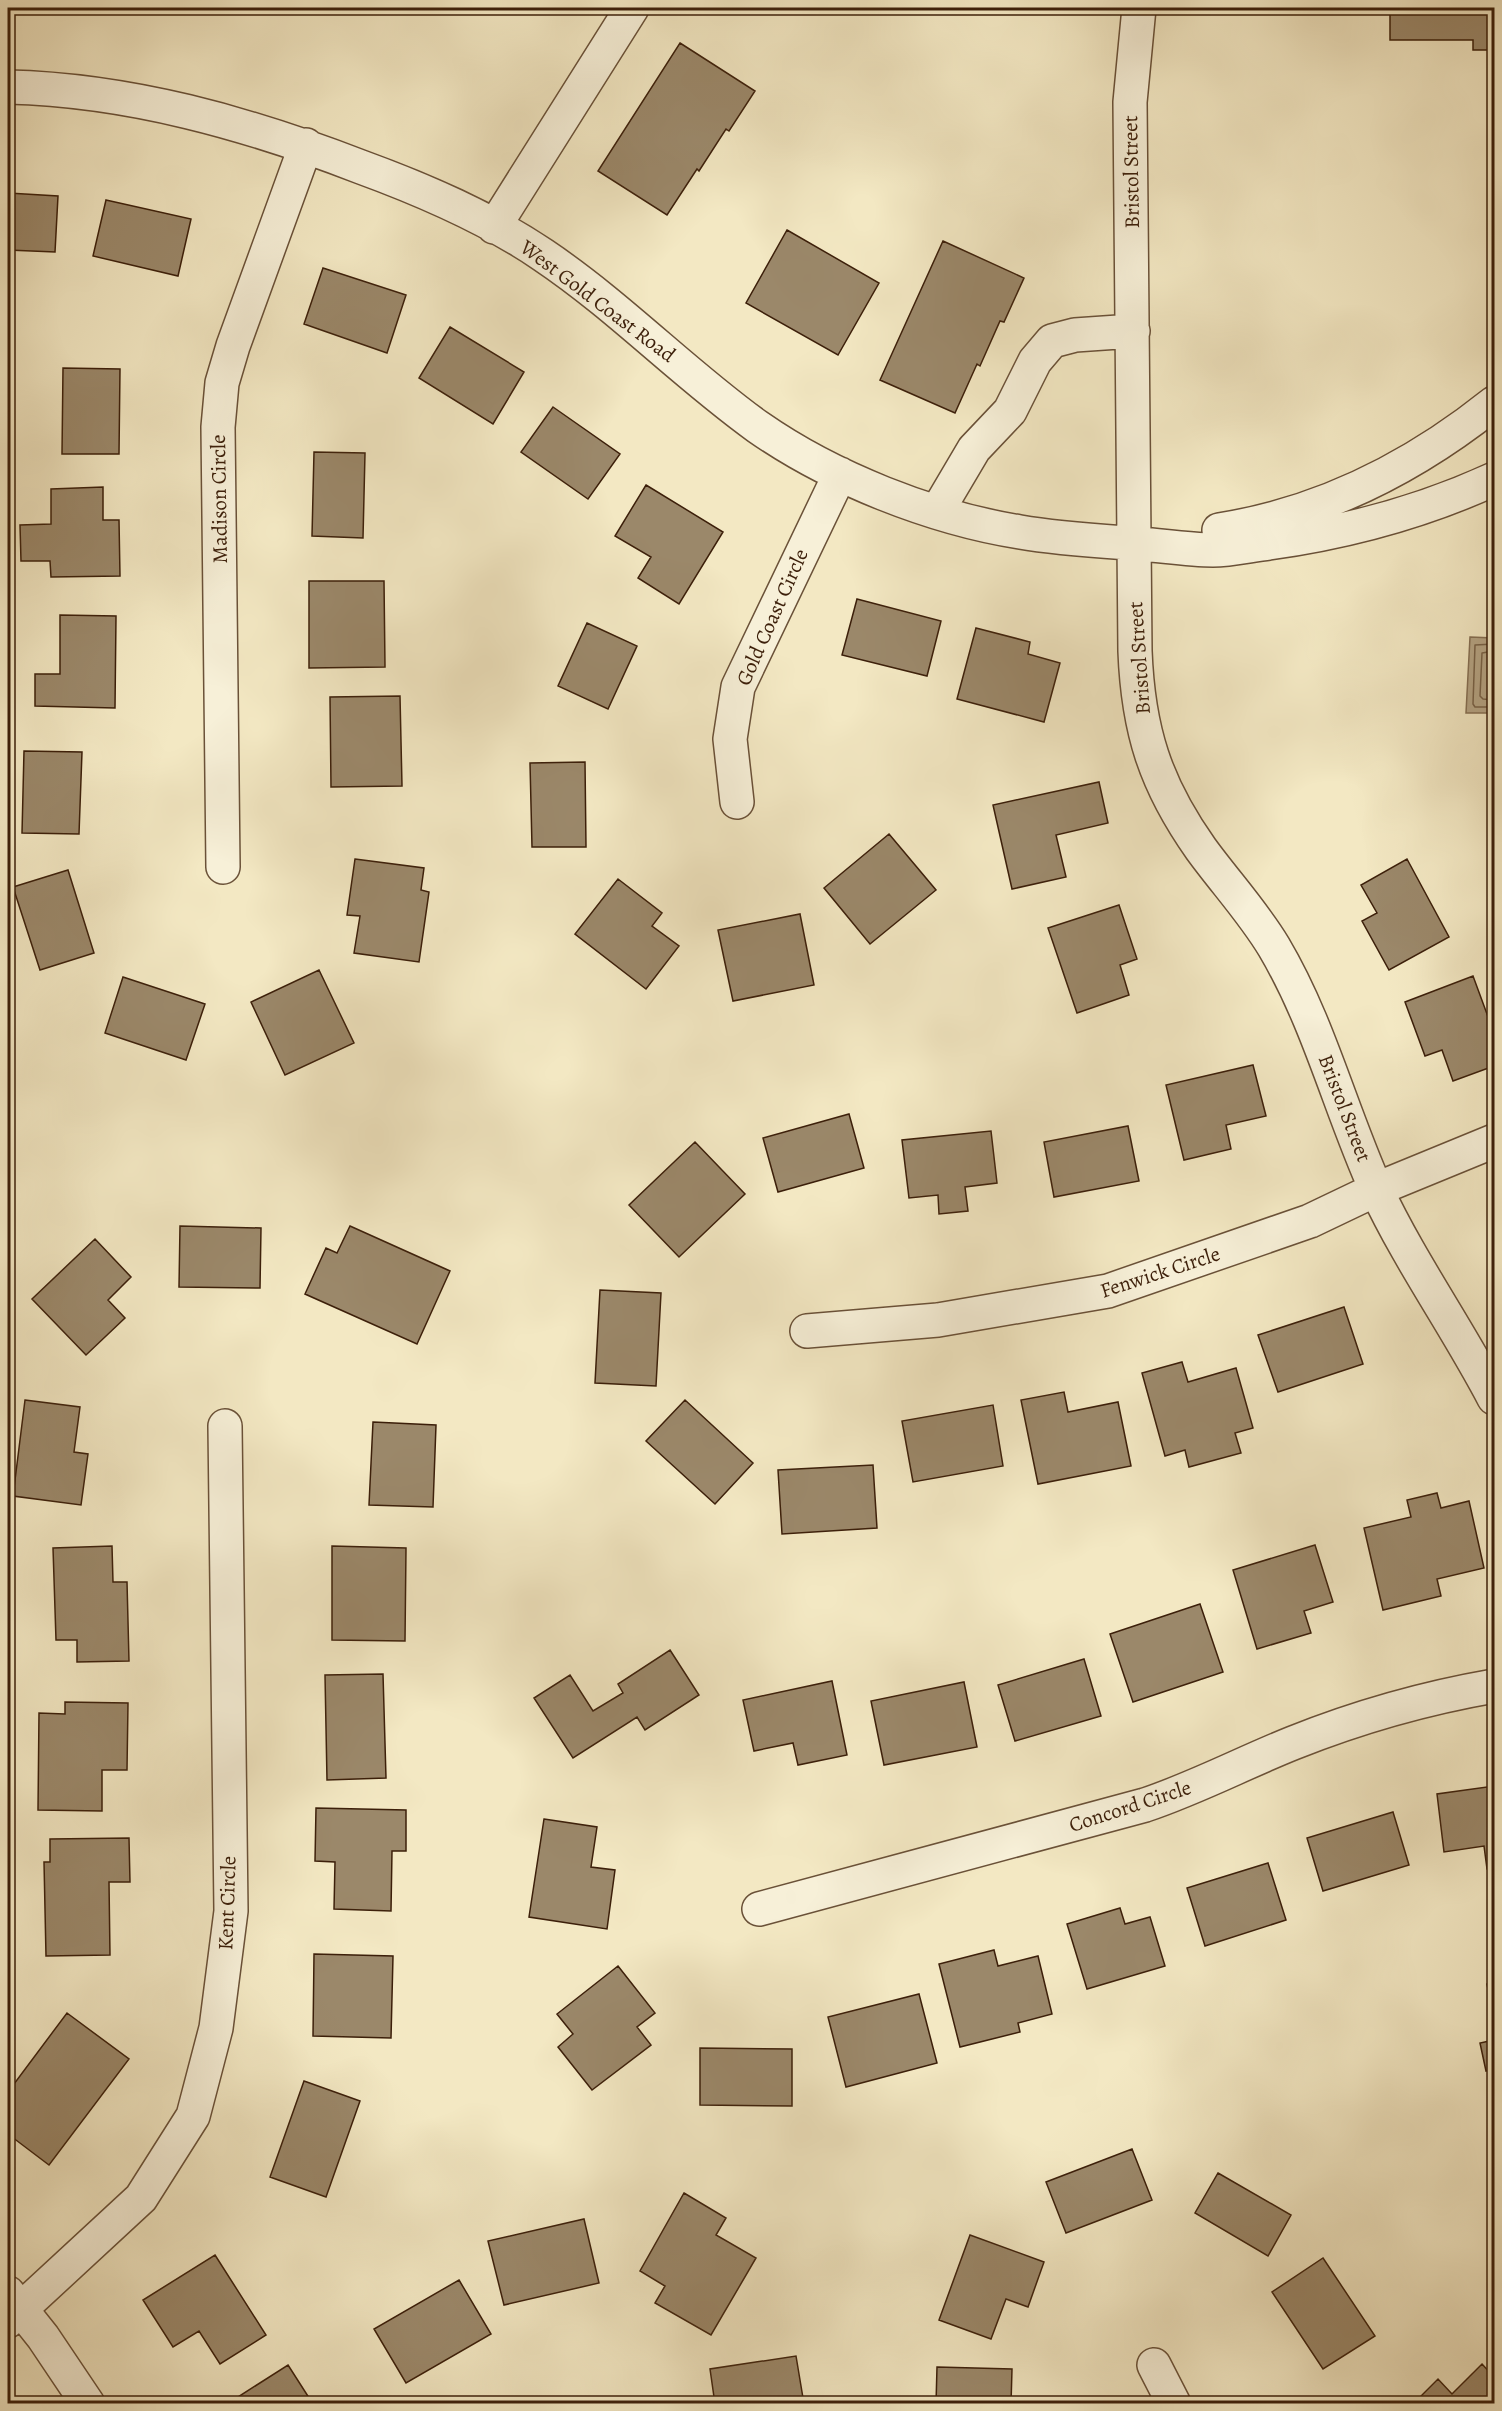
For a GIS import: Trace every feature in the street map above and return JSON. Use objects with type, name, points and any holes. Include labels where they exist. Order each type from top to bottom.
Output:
[{"type":"street","points":[[494,227],[632,8]]},
{"type":"street","name":"Bristol Street","points":[[1139,8],[1130,102],[1137,692],[1155,769],[1201,849],[1274,947],[1306,1011],[1377,1189],[1420,1274],[1494,1398]]},
{"type":"street","name":"West Gold Coast Road","points":[[8,87],[39,87],[172,107],[238,123],[409,185],[494,227],[543,255],[759,428],[840,474],[938,510],[1016,532],[1093,542],[1215,550],[1303,538],[1364,525],[1441,503],[1494,479]]},
{"type":"street","name":"Madison Circle","points":[[223,867],[218,428],[222,383],[306,146]]},
{"type":"street","points":[[938,510],[975,449],[1010,411],[1035,361],[1052,341],[1075,335],[1133,331]]},
{"type":"street","name":"West Gold Coast Road","points":[[1135,543],[1240,527],[1325,503],[1394,471],[1454,435],[1494,403]]},
{"type":"street","name":"Gold Coast Circle","points":[[737,802],[730,739],[738,687],[840,474]]},
{"type":"street","name":"Fenwick Circle","points":[[807,1331],[939,1320],[1108,1292],[1310,1221],[1377,1189],[1494,1141]]},
{"type":"street","name":"Kent Circle","points":[[12,2307],[141,2198],[193,2115],[216,2028],[231,1911],[225,1426]]},
{"type":"street","name":"Concord Circle","points":[[759,1909],[1145,1805],[1191,1788],[1293,1743],[1358,1719],[1401,1706],[1494,1686]]},
{"type":"street","points":[[12,2307],[88,2403]]},
{"type":"street","points":[[1154,2365],[1174,2403]]},
{"type":"water","points":[[1470,637],[1494,638],[1494,713],[1466,713]]},
{"type":"building","points":[[1390,8],[1494,8],[1494,50],[1473,50],[1473,40],[1390,40]]},
{"type":"building","points":[[680,43],[755,91],[729,131],[726,129],[699,171],[697,169],[667,215],[598,171]]},
{"type":"building","points":[[8,193],[58,196],[55,252],[8,250]]},
{"type":"building","points":[[106,200],[191,219],[178,276],[93,256]]},
{"type":"building","points":[[787,230],[879,283],[838,355],[746,303]]},
{"type":"building","points":[[943,241],[1024,278],[1004,322],[1000,321],[980,366],[977,364],[955,413],[880,380]]},
{"type":"building","points":[[323,268],[406,295],[387,353],[304,324]]},
{"type":"building","points":[[450,327],[524,372],[493,424],[419,378]]},
{"type":"building","points":[[63,368],[120,369],[119,454],[62,454]]},
{"type":"building","points":[[553,407],[620,454],[588,499],[521,452]]},
{"type":"building","points":[[314,452],[365,453],[363,538],[312,536]]},
{"type":"building","points":[[646,485],[723,532],[679,604],[638,578],[651,557],[615,536]]},
{"type":"building","points":[[103,487],[103,520],[119,520],[120,576],[51,577],[50,561],[21,561],[20,525],[51,524],[51,489]]},
{"type":"building","points":[[309,581],[384,581],[385,667],[309,668]]},
{"type":"building","points":[[857,599],[941,621],[927,676],[842,655]]},
{"type":"building","points":[[60,615],[116,616],[115,708],[35,706],[35,674],[60,674]]},
{"type":"building","points":[[587,623],[637,646],[608,709],[558,686]]},
{"type":"building","points":[[976,628],[1030,642],[1028,654],[1060,663],[1044,722],[957,699]]},
{"type":"building","points":[[400,696],[402,786],[331,787],[330,697]]},
{"type":"building","points":[[24,751],[82,752],[79,834],[22,833]]},
{"type":"building","points":[[585,762],[586,847],[532,847],[530,763]]},
{"type":"building","points":[[1099,782],[1108,823],[1056,835],[1066,877],[1012,889],[993,805]]},
{"type":"building","points":[[889,834],[936,890],[870,944],[824,888]]},
{"type":"building","points":[[355,859],[424,868],[421,890],[429,892],[419,962],[354,953],[360,916],[347,915]]},
{"type":"building","points":[[1407,859],[1449,937],[1389,970],[1362,921],[1377,913],[1361,885]]},
{"type":"building","points":[[68,870],[94,953],[40,970],[13,887]]},
{"type":"building","points":[[618,879],[662,913],[652,926],[679,946],[646,989],[575,934]]},
{"type":"building","points":[[1119,905],[1137,959],[1120,965],[1129,995],[1077,1013],[1048,928]]},
{"type":"building","points":[[800,914],[814,985],[733,1001],[718,930]]},
{"type":"building","points":[[319,970],[354,1043],[285,1075],[251,1002]]},
{"type":"building","points":[[1473,976],[1494,1033],[1494,1066],[1453,1081],[1442,1050],[1425,1056],[1405,1002]]},
{"type":"building","points":[[123,977],[205,1004],[186,1060],[105,1033]]},
{"type":"building","points":[[1253,1065],[1266,1116],[1226,1125],[1231,1149],[1184,1160],[1166,1085]]},
{"type":"building","points":[[849,1114],[864,1168],[778,1192],[763,1138]]},
{"type":"building","points":[[1128,1126],[1139,1181],[1054,1197],[1044,1142]]},
{"type":"building","points":[[991,1131],[997,1183],[965,1187],[968,1211],[939,1214],[938,1195],[909,1198],[902,1140]]},
{"type":"building","points":[[695,1142],[745,1194],[679,1257],[629,1205]]},
{"type":"building","points":[[180,1226],[261,1228],[260,1288],[179,1287]]},
{"type":"building","points":[[350,1226],[450,1271],[417,1344],[305,1294],[326,1248],[337,1253]]},
{"type":"building","points":[[95,1239],[131,1277],[108,1300],[125,1318],[86,1355],[32,1299]]},
{"type":"building","points":[[600,1290],[661,1293],[656,1386],[595,1383]]},
{"type":"building","points":[[1344,1307],[1363,1364],[1278,1392],[1258,1335]]},
{"type":"building","points":[[1182,1362],[1188,1382],[1236,1368],[1253,1428],[1235,1433],[1241,1453],[1189,1467],[1185,1450],[1165,1456],[1142,1373]]},
{"type":"building","points":[[1064,1392],[1068,1412],[1118,1402],[1131,1466],[1038,1484],[1021,1400]]},
{"type":"building","points":[[25,1400],[80,1407],[74,1452],[88,1454],[81,1505],[13,1496]]},
{"type":"building","points":[[685,1400],[753,1463],[715,1504],[646,1441]]},
{"type":"building","points":[[993,1405],[1003,1466],[913,1482],[902,1421]]},
{"type":"building","points":[[373,1422],[436,1425],[433,1507],[369,1505]]},
{"type":"building","points":[[873,1465],[877,1528],[782,1534],[778,1470]]},
{"type":"building","points":[[1437,1493],[1441,1508],[1469,1501],[1484,1568],[1437,1579],[1441,1596],[1383,1610],[1364,1528],[1411,1517],[1407,1500]]},
{"type":"building","points":[[1315,1545],[1333,1602],[1304,1611],[1311,1633],[1257,1649],[1233,1570]]},
{"type":"building","points":[[112,1546],[113,1582],[127,1582],[129,1661],[77,1662],[77,1640],[56,1640],[53,1548]]},
{"type":"building","points":[[332,1546],[406,1548],[405,1641],[332,1640]]},
{"type":"building","points":[[1200,1604],[1223,1672],[1133,1702],[1110,1634]]},
{"type":"building","points":[[670,1650],[699,1695],[645,1730],[637,1717],[573,1758],[534,1698],[570,1675],[593,1711],[623,1693],[618,1684]]},
{"type":"building","points":[[1084,1659],[1101,1716],[1015,1741],[998,1685]]},
{"type":"building","points":[[383,1674],[386,1778],[327,1780],[325,1675]]},
{"type":"building","points":[[832,1681],[847,1755],[798,1765],[793,1743],[754,1751],[743,1700]]},
{"type":"building","points":[[964,1682],[977,1747],[884,1765],[871,1701]]},
{"type":"building","points":[[65,1702],[128,1703],[127,1770],[102,1770],[102,1811],[38,1810],[39,1713],[65,1714]]},
{"type":"building","points":[[1494,1786],[1494,1868],[1487,1869],[1484,1846],[1444,1852],[1437,1794]]},
{"type":"building","points":[[316,1808],[406,1810],[406,1851],[392,1851],[391,1911],[334,1909],[335,1862],[315,1861]]},
{"type":"building","points":[[1393,1812],[1409,1865],[1323,1891],[1307,1838]]},
{"type":"building","points":[[544,1819],[597,1827],[591,1867],[615,1870],[607,1929],[529,1917]]},
{"type":"building","points":[[129,1838],[130,1882],[109,1882],[110,1955],[46,1956],[44,1862],[50,1862],[50,1839]]},
{"type":"building","points":[[1268,1863],[1286,1920],[1205,1946],[1187,1888]]},
{"type":"building","points":[[1120,1908],[1125,1924],[1150,1917],[1165,1966],[1087,1989],[1067,1924]]},
{"type":"building","points":[[994,1950],[998,1966],[1038,1956],[1052,2014],[1018,2023],[1020,2032],[960,2047],[939,1964]]},
{"type":"building","points":[[314,1954],[393,1956],[391,2038],[313,2036]]},
{"type":"building","points":[[618,1966],[655,2013],[637,2027],[651,2045],[592,2090],[558,2047],[573,2034],[557,2014]]},
{"type":"building","points":[[1494,1982],[1494,2020],[1487,1984]]},
{"type":"building","points":[[919,1994],[937,2063],[846,2087],[828,2017]]},
{"type":"building","points":[[67,2013],[129,2059],[49,2165],[8,2134],[8,2092]]},
{"type":"building","points":[[1494,2040],[1494,2069],[1486,2071],[1480,2043]]},
{"type":"building","points":[[700,2048],[792,2049],[792,2106],[700,2105]]},
{"type":"building","points":[[304,2081],[360,2101],[326,2197],[270,2177]]},
{"type":"building","points":[[1132,2149],[1152,2200],[1066,2233],[1046,2182]]},
{"type":"building","points":[[1218,2173],[1291,2215],[1268,2256],[1195,2213]]},
{"type":"building","points":[[684,2193],[726,2218],[716,2235],[756,2258],[711,2335],[655,2303],[665,2286],[640,2271]]},
{"type":"building","points":[[584,2219],[599,2283],[504,2305],[488,2241]]},
{"type":"building","points":[[970,2235],[1044,2262],[1028,2307],[1006,2299],[991,2339],[939,2320]]},
{"type":"building","points":[[215,2255],[266,2335],[220,2364],[199,2331],[173,2347],[143,2300]]},
{"type":"building","points":[[1323,2258],[1375,2336],[1323,2369],[1272,2292]]},
{"type":"building","points":[[459,2280],[491,2334],[406,2383],[374,2329]]},
{"type":"building","points":[[796,2356],[804,2404],[715,2404],[710,2369]]},
{"type":"building","points":[[1482,2364],[1494,2377],[1494,2404],[1420,2404],[1417,2400],[1438,2379],[1452,2394]]},
{"type":"building","points":[[288,2365],[313,2404],[227,2404]]},
{"type":"building","points":[[937,2367],[1012,2369],[1011,2404],[936,2404]]}]
